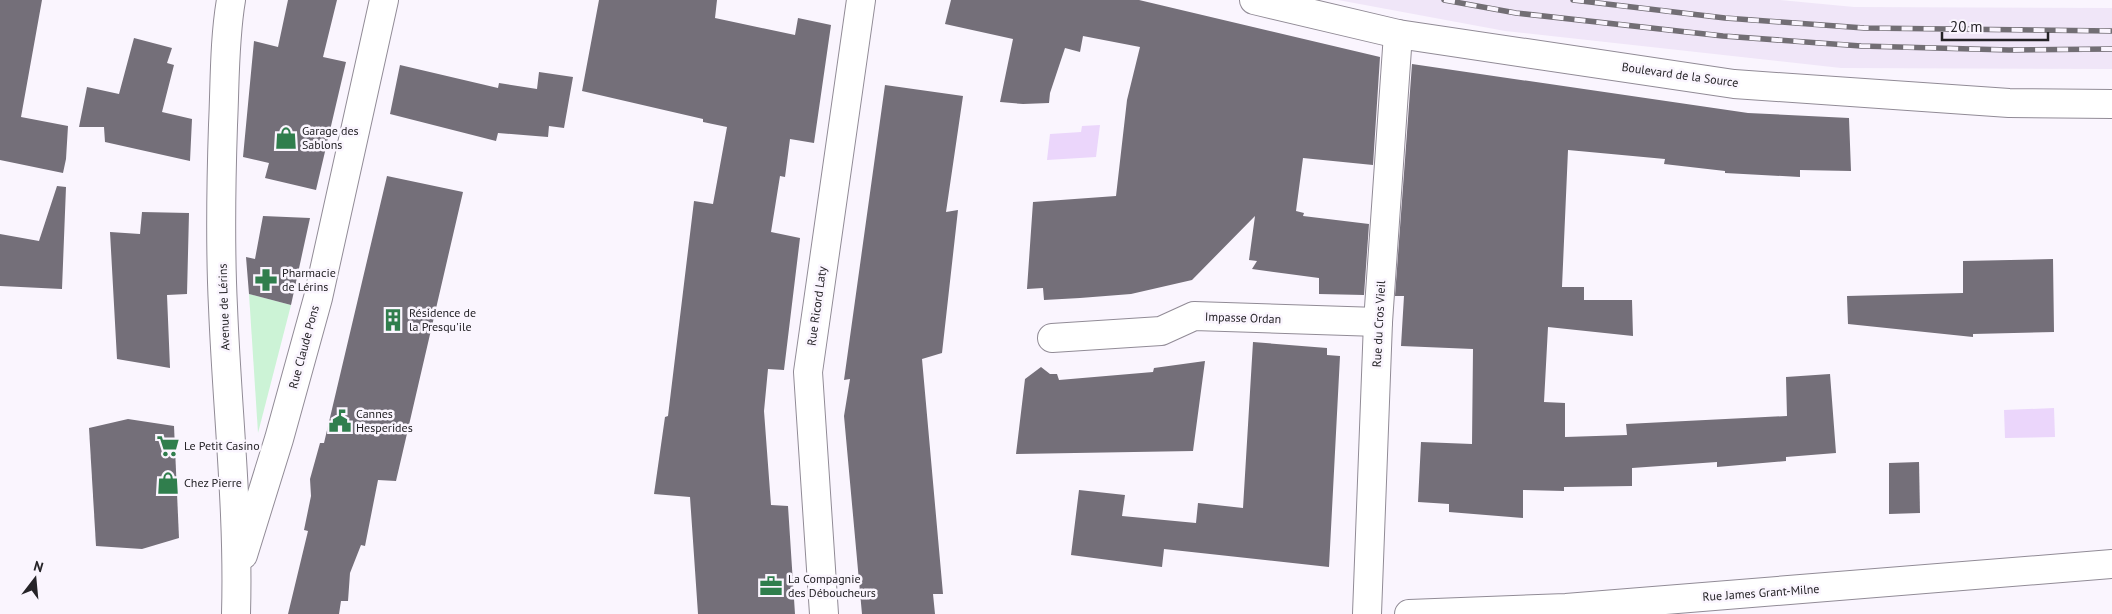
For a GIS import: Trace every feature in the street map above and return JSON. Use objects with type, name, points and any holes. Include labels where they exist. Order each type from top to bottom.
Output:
[{"type":"street","name":"Avenue de Lérins","points":[[231,0],[226,54],[222,178],[222,296],[231,433],[237,573],[236,614]]},
{"type":"street","name":"Rue Claude Pons","points":[[237,573],[278,440],[318,298],[384,0]]},
{"type":"street","name":"Rue Ricord Laty","points":[[824,614],[808,372],[861,0]]},
{"type":"street","name":"Boulevard de la Source","points":[[1254,0],[1398,34],[1734,84],[2009,103],[2112,104]]},
{"type":"street","name":"Rue du Cros Vieil","points":[[1367,614],[1378,322],[1398,34]]},
{"type":"street","name":"Impasse Ordan","points":[[1052,338],[1161,331],[1194,316],[1378,322]]},
{"type":"street","name":"Rue James Grant-Milne","points":[[1409,614],[1566,608],[2112,564]]},
{"type":"shaded area","points":[[1338,0],[1780,0],[1854,7],[2112,8],[2112,69],[1841,68],[1505,31]]},
{"type":"shaded area","points":[[1100,125],[1096,157],[1047,160],[1050,134],[1081,132],[1082,126]]},
{"type":"shaded area","points":[[2054,408],[2055,437],[2005,438],[2004,410]]},
{"type":"green space","points":[[249,294],[291,305],[258,433]]},
{"type":"building","points":[[0,0],[42,0],[21,117],[68,126],[66,159],[63,173],[0,160]]},
{"type":"building","points":[[288,0],[337,0],[323,57],[346,62],[316,190],[265,178],[269,163],[243,157],[254,41],[278,47]]},
{"type":"building","points":[[599,0],[717,0],[715,18],[795,35],[798,18],[831,25],[814,143],[790,139],[785,177],[780,176],[771,232],[800,238],[784,370],[768,369],[764,411],[771,505],[788,506],[795,614],[698,614],[690,497],[654,494],[665,417],[668,416],[694,201],[713,204],[727,127],[703,122],[703,119],[582,91]]},
{"type":"building","points":[[951,0],[1139,0],[1380,57],[1373,165],[1303,158],[1296,211],[1304,213],[1303,216],[1369,224],[1364,295],[1319,294],[1319,278],[1252,269],[1257,261],[1249,260],[1255,216],[1192,280],[1131,294],[1044,300],[1043,288],[1027,289],[1033,202],[1116,196],[1127,100],[1140,47],[1083,36],[1080,52],[1065,48],[1050,93],[1049,103],[1023,104],[1000,102],[1013,39],[945,24]]},
{"type":"building","points":[[134,38],[172,48],[167,63],[174,65],[162,112],[192,119],[190,161],[105,142],[104,127],[79,127],[87,87],[119,94]]},
{"type":"building","points":[[1412,64],[1748,113],[1849,118],[1851,171],[1800,170],[1800,177],[1725,173],[1725,171],[1664,164],[1665,159],[1568,150],[1562,287],[1584,287],[1584,300],[1632,300],[1633,336],[1548,327],[1544,402],[1565,403],[1565,437],[1627,435],[1626,424],[1787,416],[1786,377],[1830,374],[1836,453],[1786,457],[1786,461],[1717,467],[1717,462],[1632,468],[1632,486],[1564,487],[1564,491],[1523,490],[1523,518],[1449,512],[1449,504],[1418,502],[1421,442],[1472,444],[1473,349],[1401,346],[1404,296],[1395,296]]},
{"type":"building","points":[[400,65],[498,88],[499,83],[537,89],[539,72],[573,77],[564,128],[549,126],[548,137],[498,133],[496,141],[390,114]]},
{"type":"building","points":[[885,85],[963,96],[946,212],[958,210],[942,353],[922,359],[943,594],[933,594],[935,614],[862,614],[844,416],[850,379],[844,380]]},
{"type":"building","name":"Résidence de la Presqu'ile","points":[[387,176],[463,192],[396,481],[378,480],[365,546],[361,545],[350,573],[348,601],[341,601],[339,614],[288,614],[308,531],[304,530],[311,496],[310,479],[320,443],[324,443]]},
{"type":"building","points":[[57,186],[66,187],[62,289],[0,286],[0,234],[39,241]]},
{"type":"building","points":[[142,212],[189,213],[187,294],[167,295],[170,368],[117,359],[110,232],[140,234]]},
{"type":"building","points":[[263,216],[310,218],[291,305],[249,294],[246,257],[255,259]]},
{"type":"building","points":[[2053,259],[2054,332],[1973,334],[1973,337],[1848,324],[1847,296],[1963,293],[1963,261]]},
{"type":"building","points":[[1253,342],[1327,348],[1327,355],[1340,356],[1329,567],[1164,549],[1162,567],[1071,555],[1079,490],[1125,495],[1122,516],[1196,523],[1198,503],[1243,508]]},
{"type":"building","points":[[1205,361],[1193,451],[1016,454],[1025,379],[1041,367],[1050,374],[1057,374],[1059,380],[1153,372],[1154,368]]},
{"type":"building","points":[[128,419],[174,426],[179,538],[142,549],[96,546],[89,428]]},
{"type":"building","points":[[1919,462],[1920,513],[1889,514],[1889,463]]},
{"type":"railway","points":[[1444,0],[1516,13],[1723,36],[1861,46],[2009,50],[2112,49]]},
{"type":"railway","points":[[1573,0],[1725,18],[1864,28],[2112,31]]},
{"type":"place","name":"Garage des Sablons","points":[[286,138]]},
{"type":"place","name":"Pharmacie de Lérins","points":[[266,280]]},
{"type":"place","name":"Résidence de la Presqu'ile","points":[[393,320]]},
{"type":"place","name":"Cannes Hesperides","points":[[340,421]]},
{"type":"place","name":"Le Petit Casino","points":[[168,446]]},
{"type":"place","name":"Chez Pierre","points":[[168,483]]},
{"type":"place","name":"La Compagnie des Déboucheurs","points":[[771,586]]}]
